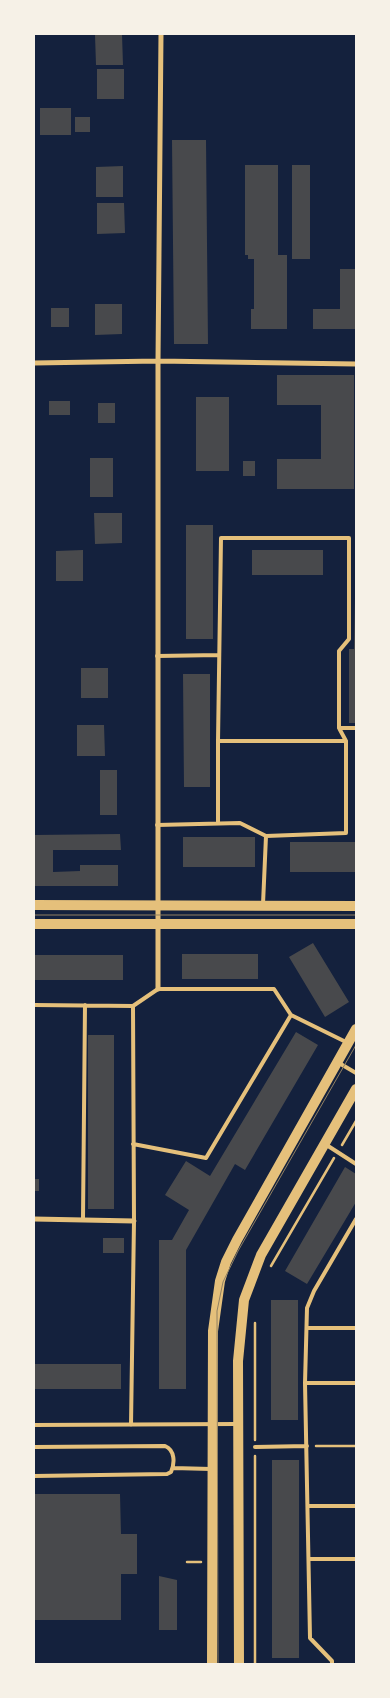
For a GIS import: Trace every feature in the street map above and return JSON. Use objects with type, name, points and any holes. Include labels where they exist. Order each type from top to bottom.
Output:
[{"type":"main road","points":[[34,905],[356,906]]},
{"type":"main road","points":[[34,924],[356,924]]},
{"type":"main road","points":[[212,1664],[213,1331],[222,1275],[237,1240],[356,1029]]},
{"type":"main road","points":[[239,1664],[238,1361],[244,1300],[261,1256],[356,1089]]},
{"type":"street","points":[[158,989],[157,656],[161,34]]},
{"type":"street","points":[[34,363],[158,361],[356,364]]},
{"type":"street","points":[[34,1219],[134,1221]]},
{"type":"lane","points":[[157,825],[218,824],[240,823],[266,836],[346,833],[346,741],[339,728],[339,651],[349,639],[349,538],[220,538],[218,824]]},
{"type":"lane","points":[[157,656],[219,654]]},
{"type":"lane","points":[[339,728],[356,728]]},
{"type":"lane","points":[[218,741],[346,741]]},
{"type":"lane","points":[[263,906],[266,836]]},
{"type":"lane","points":[[34,1005],[133,1006],[158,989],[274,989],[290,1015],[348,1043]]},
{"type":"lane","points":[[83,1219],[85,1005]]},
{"type":"lane","points":[[132,1425],[134,1221],[133,1006]]},
{"type":"lane","points":[[133,1144],[206,1158],[290,1015]]},
{"type":"lane","points":[[337,1062],[356,1073]]},
{"type":"lane","points":[[325,1144],[356,1164]]},
{"type":"lane","points":[[332,1664],[332,1660],[310,1638],[305,1383],[307,1308],[314,1291],[356,1220]]},
{"type":"lane","points":[[307,1328],[356,1328]]},
{"type":"lane","points":[[305,1383],[356,1383]]},
{"type":"lane","points":[[34,1425],[238,1424]]},
{"type":"lane","points":[[34,1447],[165,1446],[173,1452],[173,1468],[167,1474],[34,1476]]},
{"type":"lane","points":[[255,1447],[307,1446]]},
{"type":"lane","points":[[173,1468],[212,1469]]},
{"type":"lane","points":[[308,1506],[356,1506]]},
{"type":"lane","points":[[309,1559],[356,1559]]},
{"type":"path","points":[[270,1266],[356,1121]]},
{"type":"path","points":[[255,1315],[255,1664]]},
{"type":"path","points":[[307,1446],[356,1446]]},
{"type":"building","points":[[122,34],[123,65],[96,65],[95,35]]},
{"type":"building","points":[[97,69],[124,69],[124,99],[97,99]]},
{"type":"building","points":[[40,108],[71,108],[71,135],[40,135]]},
{"type":"building","points":[[75,117],[90,117],[90,132],[75,132]]},
{"type":"building","points":[[172,140],[206,140],[208,344],[174,344]]},
{"type":"building","points":[[245,165],[278,165],[278,255],[287,255],[287,329],[251,329],[251,309],[254,309],[254,259],[248,259],[248,255],[245,255]]},
{"type":"building","points":[[292,165],[310,165],[310,259],[292,259]]},
{"type":"building","points":[[123,166],[123,197],[96,197],[96,167]]},
{"type":"building","points":[[97,203],[124,203],[125,233],[97,234]]},
{"type":"building","points":[[340,269],[356,269],[356,329],[313,329],[313,309],[340,309]]},
{"type":"building","points":[[95,304],[122,304],[122,334],[95,335]]},
{"type":"building","points":[[51,308],[69,308],[69,327],[51,327]]},
{"type":"building","points":[[277,375],[354,375],[354,489],[277,489],[277,459],[321,459],[321,405],[277,405]]},
{"type":"building","points":[[196,397],[229,397],[229,471],[196,471]]},
{"type":"building","points":[[49,401],[70,401],[70,415],[49,415]]},
{"type":"building","points":[[98,403],[115,403],[115,423],[98,423]]},
{"type":"building","points":[[90,458],[113,458],[113,497],[90,497]]},
{"type":"building","points":[[243,461],[255,461],[255,476],[243,476]]},
{"type":"building","points":[[94,513],[122,513],[122,543],[95,544]]},
{"type":"building","points":[[186,525],[213,525],[213,639],[186,639]]},
{"type":"building","points":[[83,550],[83,581],[56,581],[56,551]]},
{"type":"building","points":[[252,550],[323,550],[323,575],[252,575]]},
{"type":"building","points":[[355,598],[356,723],[349,723],[349,649],[354,649]]},
{"type":"building","points":[[81,668],[108,668],[108,698],[81,698]]},
{"type":"building","points":[[183,674],[210,674],[210,787],[184,787]]},
{"type":"building","points":[[77,725],[104,725],[105,756],[77,756]]},
{"type":"building","points":[[100,770],[117,770],[117,815],[100,815]]},
{"type":"building","points":[[120,834],[121,850],[53,850],[53,872],[80,871],[80,865],[118,865],[118,886],[34,886],[34,835]]},
{"type":"building","points":[[183,837],[255,837],[255,867],[183,867]]},
{"type":"building","points":[[290,842],[356,842],[356,872],[290,872]]},
{"type":"building","points":[[313,943],[349,1002],[325,1017],[289,957]]},
{"type":"building","points":[[182,954],[258,954],[258,979],[182,979]]},
{"type":"building","points":[[34,955],[123,955],[123,980],[34,980]]},
{"type":"building","points":[[296,1032],[318,1045],[245,1170],[235,1164],[186,1250],[186,1389],[159,1389],[159,1240],[172,1240],[189,1210],[165,1195],[186,1161],[210,1176]]},
{"type":"building","points":[[88,1035],[114,1035],[114,1209],[88,1209]]},
{"type":"building","points":[[345,1167],[356,1174],[356,1202],[307,1284],[285,1271]]},
{"type":"building","points":[[34,1179],[39,1179],[39,1191],[34,1191]]},
{"type":"building","points":[[103,1238],[124,1238],[124,1253],[103,1253]]},
{"type":"building","points":[[271,1300],[298,1300],[298,1420],[271,1420]]},
{"type":"building","points":[[34,1364],[121,1364],[121,1389],[34,1389]]},
{"type":"building","points":[[272,1460],[299,1460],[299,1658],[272,1658]]},
{"type":"building","points":[[34,1494],[120,1494],[121,1534],[137,1534],[137,1574],[121,1574],[121,1620],[34,1620]]},
{"type":"building","points":[[159,1576],[177,1580],[177,1630],[159,1630]]},
{"type":"tram line","points":[[34,915],[356,915]]},
{"type":"tram line","points":[[218,1664],[217,1311],[223,1282],[238,1251],[356,1045]]}]
